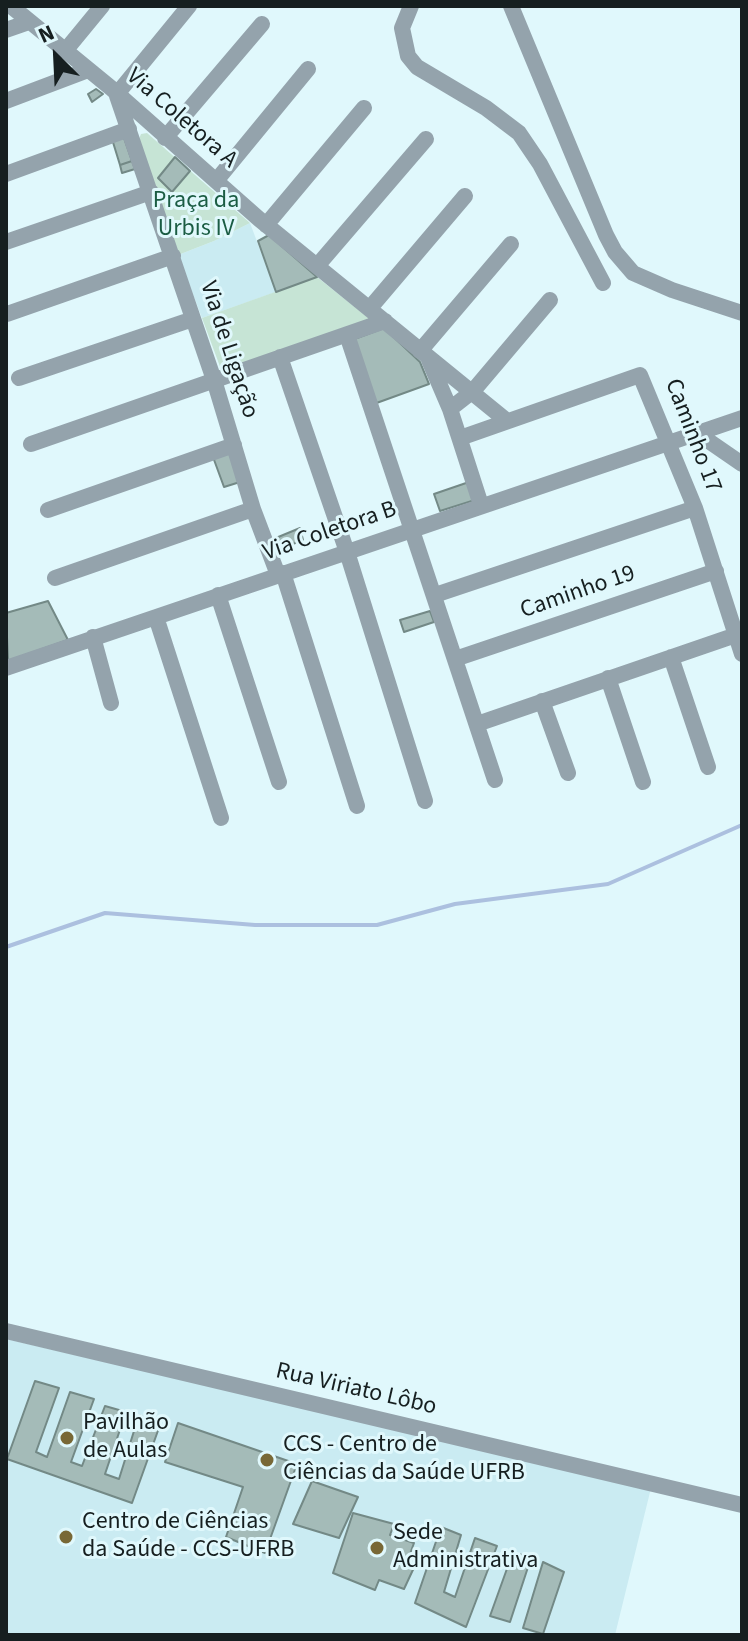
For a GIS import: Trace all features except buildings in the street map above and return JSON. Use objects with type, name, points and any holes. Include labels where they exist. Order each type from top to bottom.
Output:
[{"type":"street","name":"Via Coletora A","points":[[12,6],[266,225],[507,421]]},
{"type":"street","points":[[65,51],[102,6]]},
{"type":"street","points":[[117,94],[189,6]]},
{"type":"street","points":[[411,6],[402,28],[408,56],[417,67],[486,108],[519,133],[540,164],[603,283]]},
{"type":"street","points":[[511,6],[606,235],[622,263],[644,279],[742,313]]},
{"type":"street","points":[[6,30],[29,22]]},
{"type":"street","points":[[165,138],[262,24]]},
{"type":"street","points":[[216,181],[308,69]]},
{"type":"street","points":[[6,101],[88,70]]},
{"type":"street","name":"Via de Ligação","points":[[117,94],[214,380],[253,509],[281,574],[357,806]]},
{"type":"street","points":[[266,225],[364,108]]},
{"type":"street","points":[[6,174],[129,129]]},
{"type":"street","points":[[317,266],[426,139]]},
{"type":"street","points":[[6,242],[151,192]]},
{"type":"street","points":[[370,308],[465,196]]},
{"type":"street","points":[[425,356],[511,244]]},
{"type":"street","points":[[7,314],[173,256]]},
{"type":"street","points":[[450,409],[473,391],[550,300]]},
{"type":"street","points":[[19,378],[193,319]]},
{"type":"street","points":[[31,444],[385,321]]},
{"type":"street","points":[[347,335],[495,780]]},
{"type":"street","name":"Via Coletora A","points":[[425,356],[450,409],[481,505]]},
{"type":"street","points":[[280,357],[347,552],[425,801]]},
{"type":"street","name":"Caminho 17","points":[[507,421],[640,375],[695,508],[742,654]]},
{"type":"street","name":"Via Coletora B","points":[[6,668],[742,418]]},
{"type":"street","points":[[460,438],[507,421]]},
{"type":"street","points":[[697,433],[742,464]]},
{"type":"street","points":[[48,510],[234,445]]},
{"type":"street","points":[[435,595],[695,508]]},
{"type":"street","points":[[55,578],[253,509]]},
{"type":"street","name":"Caminho 19","points":[[455,659],[716,571]]},
{"type":"street","points":[[218,595],[279,782]]},
{"type":"street","points":[[156,617],[221,818]]},
{"type":"street","points":[[477,724],[736,635]]},
{"type":"street","points":[[93,637],[111,703]]},
{"type":"street","points":[[671,657],[708,767]]},
{"type":"street","points":[[608,678],[643,782]]},
{"type":"street","points":[[542,701],[568,773]]},
{"type":"street","name":"Rua Viriato Lôbo","points":[[6,1331],[742,1505]]},
{"type":"shaded area","points":[[250,223],[276,292],[202,318],[178,255]]},
{"type":"shaded area","name":"CCS - Centro de Ciências da Saúde UFRB","points":[[6,1339],[651,1488],[615,1635],[6,1635]]},
{"type":"green space","name":"Praça da Urbis IV","points":[[147,133],[250,223],[178,255],[139,139],[141,134]]},
{"type":"green space","points":[[317,277],[371,320],[222,372],[202,318]]},
{"type":"waterway","points":[[6,947],[105,913],[255,925],[377,925],[455,904],[608,884],[742,825]]},
{"type":"place","name":"Pavilhão de Aulas","points":[[67,1438]]},
{"type":"place","name":"CCS - Centro de Ciências da Saúde UFRB","points":[[267,1460]]},
{"type":"place","name":"Centro de Ciências da Saúde - CCS-UFRB","points":[[66,1537]]},
{"type":"place","name":"Sede Administrativa","points":[[377,1548]]}]
